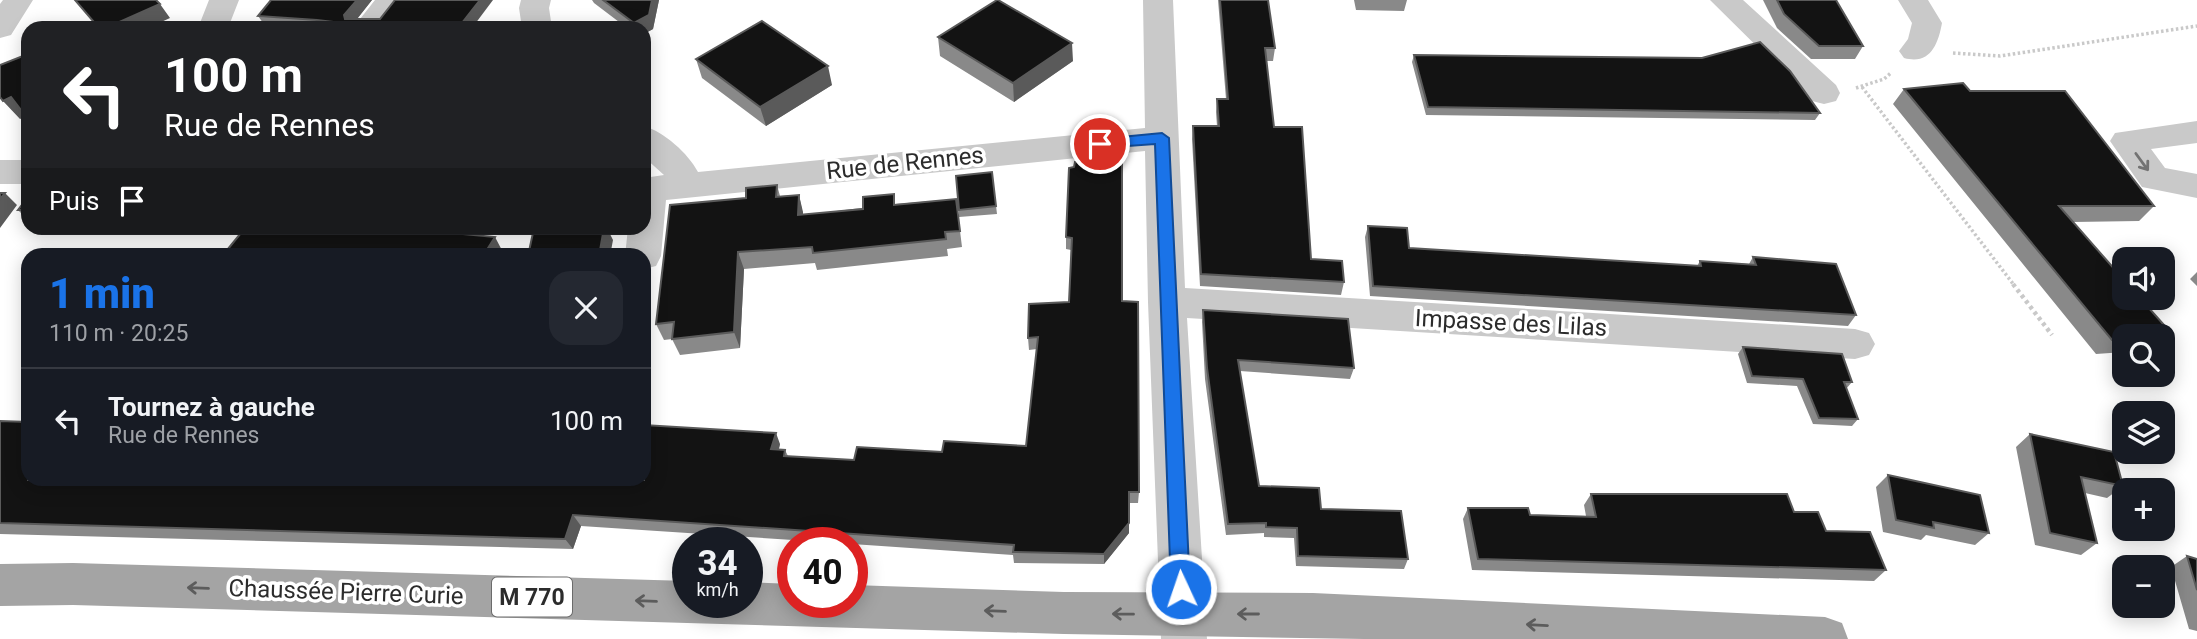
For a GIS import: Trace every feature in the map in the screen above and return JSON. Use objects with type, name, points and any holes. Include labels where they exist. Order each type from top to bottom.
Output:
[{"type":"main road","name":"Chaussée Pierre Curie","points":[[0,585],[74,584],[1064,613],[1183,627],[1313,615],[1825,639]]},
{"type":"street","points":[[0,28],[18,0]]},
{"type":"street","points":[[216,21],[224,0]]},
{"type":"street","points":[[374,21],[391,0]]},
{"type":"street","points":[[536,0],[536,21]]},
{"type":"street","points":[[1158,0],[1167,302],[1183,627]]},
{"type":"street","points":[[1725,0],[1824,93]]},
{"type":"street","points":[[1913,0],[1927,23],[1923,41],[1915,51]]},
{"type":"street","points":[[2196,135],[2127,141],[2154,178],[2197,186]]},
{"type":"street","name":"Rue de Rennes","points":[[651,189],[1162,138]]},
{"type":"street","points":[[651,144],[680,170],[688,185]]},
{"type":"street","points":[[0,172],[21,172]]},
{"type":"street","name":"Impasse des Lilas","points":[[1167,302],[1855,344]]},
{"type":"path","points":[[1824,93],[1861,88],[1884,79],[1915,51],[2000,56],[2197,26]]},
{"type":"path","points":[[1861,88],[2052,335]]},
{"type":"building","points":[[75,0],[156,0],[160,4],[122,21],[93,21]]},
{"type":"building","points":[[271,0],[357,0],[344,15],[345,19],[380,19],[395,0],[480,0],[464,21],[325,21],[258,16]]},
{"type":"building","points":[[603,0],[652,0],[649,15],[631,21]]},
{"type":"building","points":[[997,0],[1072,43],[1013,83],[938,37]]},
{"type":"building","points":[[1220,0],[1268,0],[1275,48],[1265,48],[1274,127],[1302,127],[1311,259],[1342,261],[1344,282],[1201,274],[1193,126],[1219,126],[1217,99],[1228,99]]},
{"type":"building","points":[[1777,0],[1836,0],[1863,46],[1819,46],[1784,14]]},
{"type":"building","points":[[762,21],[828,66],[760,107],[696,59]]},
{"type":"building","points":[[1760,42],[1790,71],[1820,113],[1428,107],[1414,55],[1702,58]]},
{"type":"building","points":[[21,57],[21,110],[11,97],[3,101],[0,97],[0,65]]},
{"type":"building","points":[[1963,83],[1970,91],[2065,91],[2154,206],[2059,206],[2112,266],[2112,310],[2151,310],[2163,324],[2112,324],[2112,340],[1904,89]]},
{"type":"building","points":[[1075,162],[1122,163],[1122,301],[1138,302],[1139,492],[1129,492],[1129,523],[1104,554],[1013,552],[1014,545],[868,535],[868,527],[777,529],[573,515],[565,539],[0,523],[0,421],[21,422],[21,486],[651,486],[651,425],[776,433],[771,449],[785,450],[784,456],[854,460],[857,447],[942,452],[944,441],[1026,446],[1038,337],[1028,338],[1029,304],[1069,302],[1072,238],[1066,237],[1069,168],[1074,167]]},
{"type":"building","points":[[992,172],[996,206],[959,210],[956,176]]},
{"type":"building","points":[[777,185],[776,197],[799,195],[798,215],[863,209],[863,197],[894,194],[894,205],[956,199],[960,231],[945,232],[946,239],[813,253],[812,247],[738,252],[734,332],[672,339],[674,322],[656,324],[670,205],[746,198],[746,188]]},
{"type":"building","points":[[1368,226],[1407,228],[1409,248],[1701,266],[1700,261],[1756,265],[1753,257],[1836,264],[1856,315],[1373,286]]},
{"type":"building","points":[[239,235],[495,237],[488,248],[229,248]]},
{"type":"building","points":[[532,235],[603,235],[600,248],[530,248]]},
{"type":"building","points":[[1203,310],[1348,319],[1354,368],[1238,360],[1259,486],[1319,488],[1321,509],[1401,511],[1408,559],[1298,556],[1297,528],[1266,527],[1266,523],[1228,524],[1207,368]]},
{"type":"building","points":[[1743,347],[1842,354],[1852,382],[1844,382],[1858,419],[1819,418],[1803,379],[1752,376]]},
{"type":"building","points":[[2030,434],[2112,452],[2112,464],[2117,464],[2121,478],[2112,478],[2112,484],[2081,477],[2097,543],[2050,533]]},
{"type":"building","points":[[1888,475],[1980,495],[1989,533],[1933,522],[1934,528],[1896,520]]},
{"type":"building","points":[[1591,494],[1787,494],[1794,512],[1818,512],[1826,531],[1870,532],[1886,570],[1478,559],[1468,508],[1528,508],[1530,515],[1596,517]]},
{"type":"building","points":[[2187,556],[2197,559],[2197,590]]},
{"type":"route","points":[[1100,144],[1162,138],[1181,589]]}]
